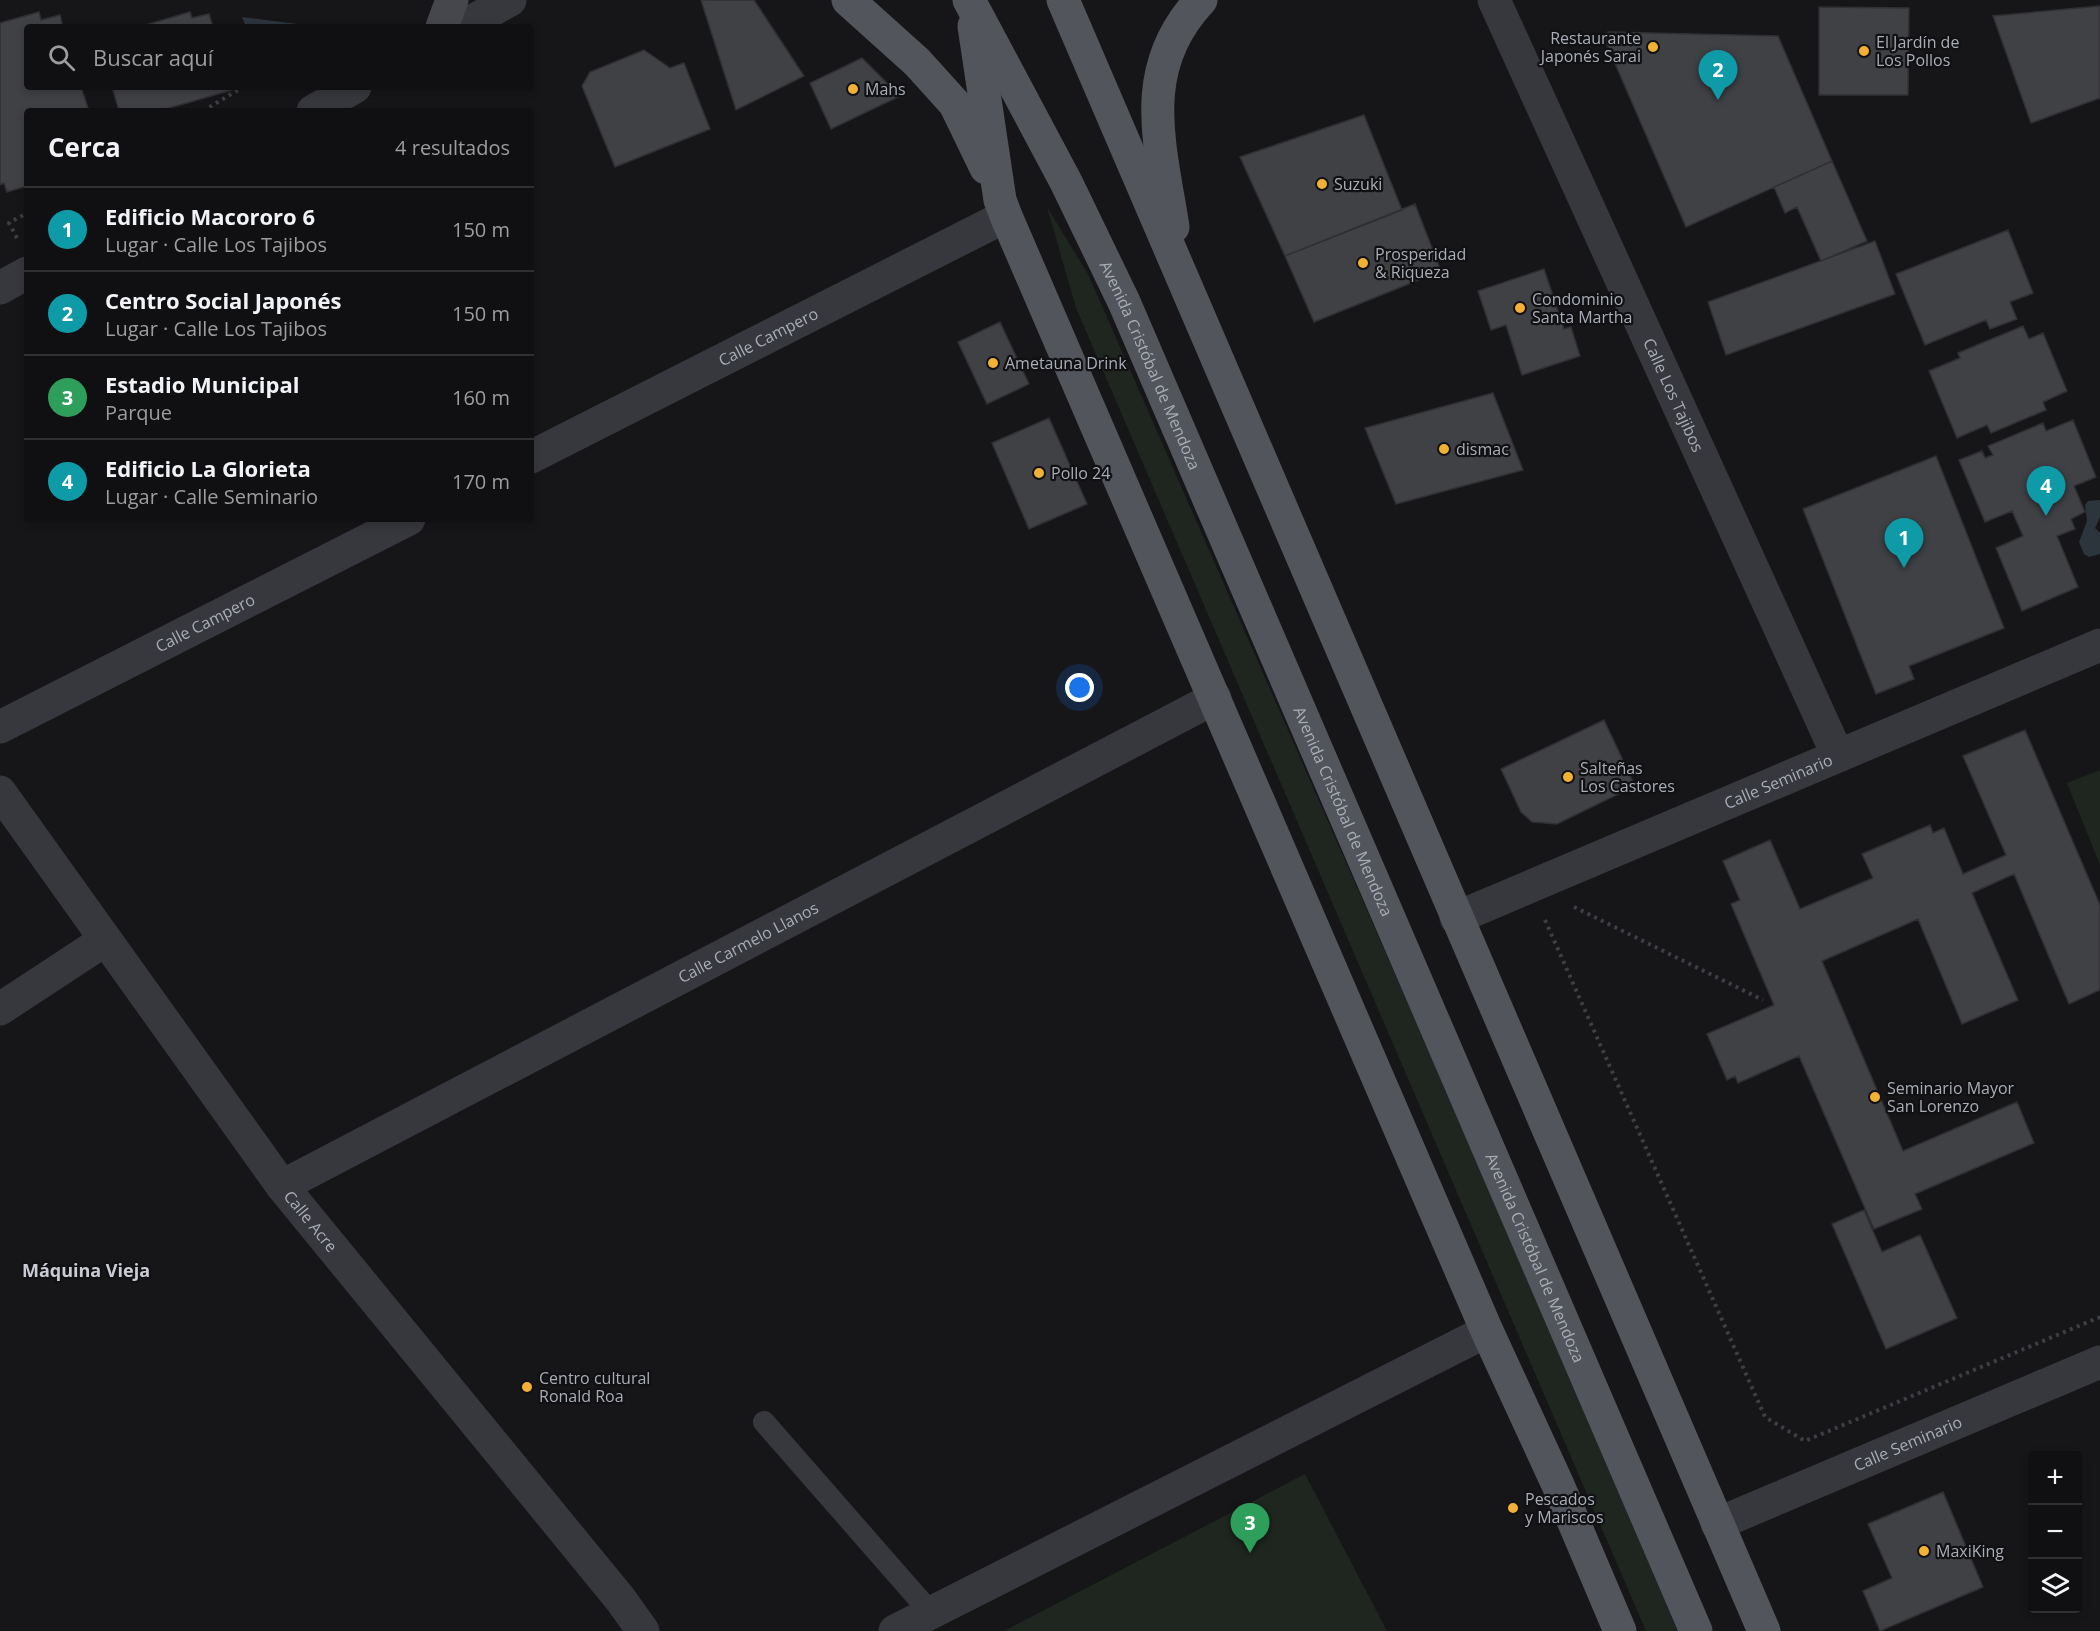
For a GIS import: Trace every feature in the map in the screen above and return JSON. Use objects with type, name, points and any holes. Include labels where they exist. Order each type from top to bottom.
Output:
[{"type":"main road","points":[[443,24],[452,0]]},
{"type":"main road","points":[[848,0],[917,62],[955,105],[1003,208]]},
{"type":"main road","points":[[1063,0],[1716,1524],[1764,1631]]},
{"type":"main road","points":[[1180,273],[1156,116],[1158,84],[1164,57],[1174,34],[1185,17],[1201,0]]},
{"type":"main road","name":"Avenida Cristóbal de Mendoza","points":[[970,1],[1003,208],[1487,1331],[1558,1485],[1620,1631]]},
{"type":"main road","name":"Avenida Cristóbal de Mendoza","points":[[970,1],[1066,182],[1124,302],[1696,1631]]},
{"type":"street","points":[[467,24],[510,0]]},
{"type":"street","name":"Calle Los Tajibos","points":[[1494,0],[1838,756]]},
{"type":"street","points":[[318,108],[350,90]]},
{"type":"street","name":"Calle Campero","points":[[534,455],[1003,208]]},
{"type":"street","points":[[0,288],[24,275]]},
{"type":"street","name":"Calle Campero","points":[[0,727],[403,522]]},
{"type":"street","name":"Calle Seminario","points":[[1456,918],[2100,645]]},
{"type":"street","name":"Calle Carmelo Llanos","points":[[282,1186],[1215,698]]},
{"type":"street","name":"Calle Acre","points":[[0,792],[282,1186],[614,1591],[643,1631]]},
{"type":"street","points":[[0,1009],[105,939]]},
{"type":"street","points":[[895,1631],[1487,1331]]},
{"type":"street","name":"Calle Seminario","points":[[1716,1524],[2100,1362]]},
{"type":"lane","points":[[765,1422],[931,1613]]},
{"type":"path","points":[[208,108],[238,90]]},
{"type":"path","points":[[18,241],[9,223],[24,215]]},
{"type":"path","points":[[1530,886],[1763,1000]]},
{"type":"path","points":[[1530,886],[1765,1417],[1805,1441],[2100,1317]]},
{"type":"shaded area","points":[[242,17],[298,24],[245,24]]},
{"type":"shaded area","points":[[1047,207],[1088,274],[1683,1631],[1646,1631],[1076,308]]},
{"type":"shaded area","points":[[2100,500],[2100,517],[2095,528],[2100,533],[2100,554],[2089,557],[2084,554],[2079,542],[2087,521],[2085,505],[2088,501]]},
{"type":"shaded area","points":[[2100,770],[2100,865],[2067,783]]},
{"type":"shaded area","points":[[1305,1474],[1387,1631],[1004,1631]]},
{"type":"building","points":[[701,0],[754,0],[804,76],[736,110]]},
{"type":"building","points":[[2100,6],[2100,98],[2031,123],[1993,16]]},
{"type":"building","name":"El Jardín de Los Pollos","points":[[1819,7],[1909,8],[1908,95],[1819,95]]},
{"type":"building","points":[[39,12],[41,20],[60,15],[62,24],[24,24],[24,90],[82,90],[88,108],[24,108],[24,187],[7,192],[4,183],[0,185],[0,23]]},
{"type":"building","points":[[190,12],[192,18],[209,14],[212,24],[149,24]]},
{"type":"building","points":[[1608,32],[1778,36],[1832,161],[1686,227],[1604,38]]},
{"type":"building","points":[[644,50],[670,68],[684,63],[710,129],[615,167],[582,86],[590,72]]},
{"type":"building","name":"Mahs","points":[[862,58],[900,96],[831,129],[810,83]]},
{"type":"building","points":[[113,90],[232,90],[169,108],[118,108]]},
{"type":"building","name":"Suzuki","points":[[1364,115],[1402,210],[1285,256],[1240,157]]},
{"type":"building","points":[[1832,161],[1867,241],[1821,261],[1797,207],[1785,213],[1774,187]]},
{"type":"building","name":"Prosperidad & Riqueza","points":[[1415,204],[1441,271],[1314,322],[1285,256]]},
{"type":"building","points":[[2008,230],[2033,293],[2010,302],[2017,319],[1990,329],[1986,320],[1925,345],[1896,274]]},
{"type":"building","points":[[1875,241],[1895,294],[1726,355],[1708,302]]},
{"type":"building","name":"Condominio Santa Martha","points":[[1544,269],[1564,329],[1571,327],[1580,356],[1522,375],[1506,325],[1491,330],[1478,291]]},
{"type":"building","name":"Ametauna Drink","points":[[1000,322],[1029,384],[987,404],[958,342]]},
{"type":"building","points":[[2023,326],[2029,339],[2043,333],[2067,391],[2043,402],[2046,410],[1991,433],[1987,425],[1957,438],[1929,371],[1960,358],[1958,353]]},
{"type":"building","name":"dismac","points":[[1493,393],[1523,470],[1396,504],[1365,428]]},
{"type":"building","name":"Pollo 24","points":[[1049,418],[1087,504],[1029,529],[992,443]]},
{"type":"building","points":[[2073,420],[2096,477],[2074,486],[2085,512],[2071,519],[2075,529],[2057,536],[2078,587],[2022,611],[1996,548],[2023,536],[2012,511],[1985,522],[1959,460],[1982,451],[1985,458],[1993,455],[1988,446],[2043,423],[2046,431]]},
{"type":"building","points":[[1936,456],[2004,628],[1909,666],[1914,679],[1876,694],[1803,509]]},
{"type":"building","name":"Salteñas Los Castores","points":[[1604,720],[1635,786],[1557,824],[1532,822],[1521,812],[1501,769]]},
{"type":"building","points":[[2025,730],[2100,905],[2100,990],[2069,1004],[2014,874],[1972,893],[2018,1000],[1962,1024],[1918,919],[1822,961],[1903,1151],[2017,1102],[2034,1143],[1915,1194],[1922,1209],[1874,1229],[1799,1056],[1738,1083],[1735,1076],[1727,1080],[1707,1034],[1774,1005],[1731,904],[1740,900],[1723,861],[1770,840],[1800,909],[1873,878],[1862,854],[1930,825],[1933,833],[1944,828],[1963,874],[2006,855],[1963,756]]},
{"type":"building","points":[[1864,1210],[1882,1252],[1920,1235],[1957,1318],[1886,1349],[1832,1224]]},
{"type":"building","name":"MaxiKing","points":[[1943,1492],[1983,1587],[1880,1631],[1863,1591],[1892,1578],[1868,1524]]},
{"type":"place","name":"Restaurante Japonés Sarai","points":[[1653,47]]},
{"type":"place","name":"El Jardín de Los Pollos","points":[[1864,51]]},
{"type":"place","name":"Mahs","points":[[853,89]]},
{"type":"place","name":"Centro Social Japonés","points":[[1718,100]]},
{"type":"place","name":"Suzuki","points":[[1322,184]]},
{"type":"place","name":"Prosperidad & Riqueza","points":[[1363,263]]},
{"type":"place","name":"Condominio Santa Martha","points":[[1520,308]]},
{"type":"place","name":"Ametauna Drink","points":[[993,363]]},
{"type":"place","name":"dismac","points":[[1444,449]]},
{"type":"place","name":"Pollo 24","points":[[1039,473]]},
{"type":"place","name":"Edificio La Glorieta","points":[[2046,516]]},
{"type":"place","name":"Edificio Macororo 6","points":[[1904,568]]},
{"type":"place","name":"Salteñas Los Castores","points":[[1568,777]]},
{"type":"place","name":"Seminario Mayor San Lorenzo","points":[[1875,1097]]},
{"type":"place","name":"Centro cultural Ronald Roa","points":[[527,1387]]},
{"type":"place","name":"Pescados y Mariscos","points":[[1513,1508]]},
{"type":"place","name":"MaxiKing","points":[[1924,1551]]},
{"type":"place","name":"Estadio Municipal","points":[[1250,1553]]},
{"type":"district","name":"Máquina Vieja","points":[[86,1270]]}]
